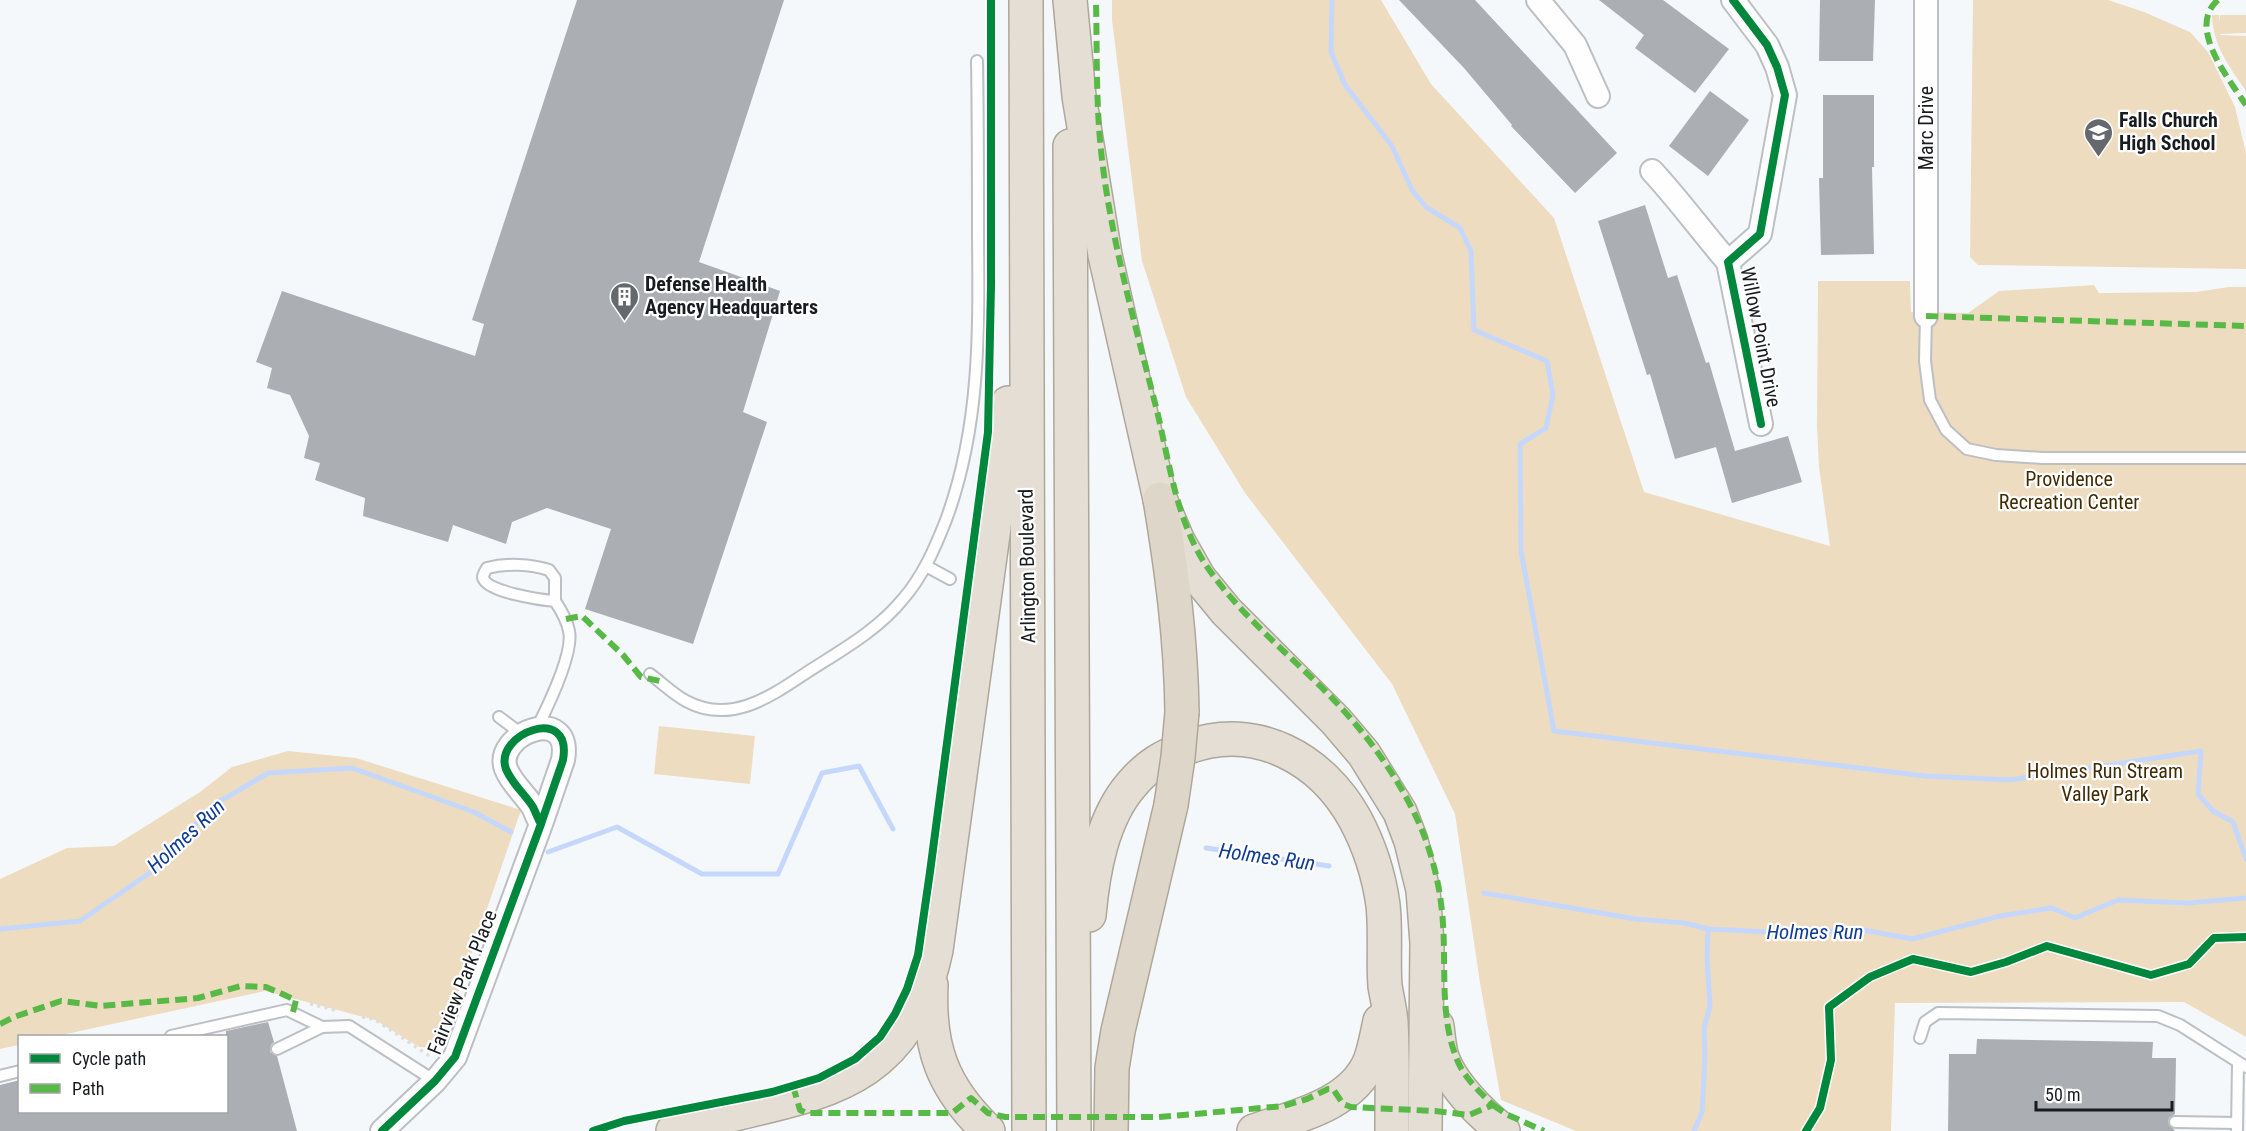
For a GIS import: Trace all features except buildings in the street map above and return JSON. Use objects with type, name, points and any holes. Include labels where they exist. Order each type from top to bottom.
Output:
[{"type":"highway","name":"Arlington Boulevard","points":[[1026,0],[1029,1131]]},
{"type":"highway","points":[[1047,0],[1049,302],[1070,396]]},
{"type":"highway","points":[[1070,0],[1074,1121]]},
{"type":"highway","points":[[1070,0],[1079,96],[1103,245],[1160,499],[1173,578],[1180,643],[1182,712],[1171,805],[1118,1031],[1112,1068],[1111,1131]]},
{"type":"highway","points":[[673,1131],[818,1093],[852,1078],[871,1066],[890,1048],[907,1027],[919,1005],[931,974],[936,950],[994,527],[1026,250]]},
{"type":"highway","points":[[1160,499],[1178,541],[1199,578],[1253,640],[1336,721],[1364,754],[1400,812],[1412,841],[1423,890],[1427,943],[1425,1131]]},
{"type":"highway","points":[[1074,1121],[1087,1044],[1088,926],[1096,866],[1103,838],[1117,807],[1131,785],[1163,756],[1196,744],[1220,739],[1244,739],[1266,743],[1289,752],[1321,774],[1340,796],[1355,820],[1375,872],[1383,906],[1385,986],[1391,1020],[1392,1131]]},
{"type":"highway","points":[[1427,968],[1442,1056],[1466,1096],[1503,1131]]},
{"type":"highway","points":[[931,974],[931,1020],[940,1067],[972,1116],[987,1131]]},
{"type":"highway","points":[[1254,1131],[1313,1111],[1335,1100],[1358,1081],[1369,1063],[1376,1042],[1385,986]]},
{"type":"street","points":[[1538,0],[1575,45],[1598,96]]},
{"type":"street","name":"Willow Point Drive","points":[[1728,262],[1760,234],[1785,95],[1777,67],[1767,45],[1733,0]]},
{"type":"street","name":"Marc Drive","points":[[1926,0],[1926,316]]},
{"type":"street","name":"Willow Point Drive","points":[[1652,171],[1682,203],[1698,227],[1728,262],[1761,424]]},
{"type":"street","name":"Fairview Park Place","points":[[382,1131],[435,1081],[454,1057],[541,824],[564,751],[557,732],[548,728],[530,732]]},
{"type":"street","points":[[530,732],[509,745],[504,757],[505,768],[541,824]]},
{"type":"lane","points":[[650,674],[681,698],[700,706],[726,710],[758,703],[877,627],[905,598],[926,566],[946,520],[963,465],[974,399],[979,329],[977,61]]},
{"type":"lane","points":[[1926,316],[1925,361],[1930,400],[1946,430],[1966,449],[1996,455],[2042,458],[2246,458]]},
{"type":"lane","points":[[499,717],[530,732],[556,689],[570,640],[566,619],[555,601],[555,578],[549,570],[537,567],[497,565],[487,568],[484,572],[485,582],[491,586],[509,593],[555,601]]},
{"type":"lane","points":[[926,566],[950,579]]},
{"type":"lane","points":[[175,1035],[287,1010],[322,1027]]},
{"type":"lane","points":[[1920,1038],[1925,1022],[1938,1012],[2158,1016],[2180,1025],[2242,1065],[2237,1127],[2175,1122]]},
{"type":"lane","points":[[277,1049],[322,1027],[349,1026],[435,1081]]},
{"type":"lane","points":[[0,1076],[18,1072]]},
{"type":"green space","points":[[1112,0],[1381,0],[1431,84],[1554,218],[1644,492],[1830,546],[1819,467],[1817,427],[1818,281],[1910,281],[1911,312],[1968,313],[1999,291],[2094,285],[2099,293],[2196,292],[2246,287],[2246,1037],[2184,1002],[1895,1003],[1891,1131],[1576,1131],[1501,1100],[1480,983],[1455,814],[1392,684],[1245,493],[1186,397],[1142,261],[1112,20]]},
{"type":"green space","name":"Falls Church High School","points":[[1973,0],[2108,0],[2144,12],[2190,32],[2208,52],[2235,107],[2246,153],[2246,269],[1978,265],[1970,257]]},
{"type":"green space","points":[[2212,15],[2219,15],[2220,21],[2220,15],[2246,15],[2246,33],[2220,34],[2246,36],[2246,91],[2219,46]]},
{"type":"green space","points":[[659,726],[755,736],[750,784],[654,774]]},
{"type":"green space","points":[[288,751],[356,758],[521,810],[439,1048],[419,1047],[375,1020],[265,991],[62,1035],[18,1035],[18,1045],[0,1049],[0,879],[67,848],[114,846],[200,792],[232,767]]},
{"type":"waterway","points":[[1332,0],[1331,52],[1345,85],[1392,146],[1412,190],[1426,207],[1460,228],[1471,251],[1474,330],[1547,361],[1553,395],[1546,428],[1520,444],[1521,551],[1554,731],[1925,776],[2010,780],[2201,751],[2198,794],[2213,811],[2233,822],[2246,859]]},
{"type":"waterway","name":"Holmes Run","points":[[548,852],[617,827],[702,874],[778,874],[822,773],[859,766],[893,829]]},
{"type":"waterway","name":"Holmes Run","points":[[0,929],[80,921],[158,867],[212,806],[268,773],[352,768],[474,812],[511,832]]},
{"type":"waterway","name":"Holmes Run","points":[[1206,848],[1329,866]]},
{"type":"waterway","name":"Holmes Run","points":[[1484,893],[1636,919],[1684,923],[1708,929],[1813,934],[1853,928],[1912,939],[2000,916],[2052,908],[2075,918],[2118,900],[2187,903],[2246,898]]},
{"type":"waterway","points":[[1694,1131],[1702,1112],[1704,1028],[1710,1006],[1708,929]]},
{"type":"marked path","points":[[793,1086],[800,1110],[807,1113],[952,1113],[971,1098],[988,1113],[1005,1117],[1158,1117],[1283,1106],[1307,1099],[1328,1089],[1333,1089],[1343,1104],[1351,1107],[1469,1115],[1493,1105],[1463,1071],[1451,1041],[1446,1008],[1443,924],[1438,886],[1428,848],[1409,803],[1387,765],[1346,713],[1234,601],[1210,571],[1199,554],[1183,516],[1171,476],[1109,209],[1099,123],[1096,0]]},
{"type":"marked path","points":[[2218,0],[2209,11],[2206,24],[2208,38],[2221,67],[2246,105]]},
{"type":"marked path","points":[[1926,316],[2246,326]]},
{"type":"marked path","points":[[566,619],[582,616],[623,655],[641,677],[660,681]]},
{"type":"marked path","points":[[0,1024],[61,1001],[101,1006],[198,998],[241,986],[266,987],[296,1000],[293,1012]]},
{"type":"marked path","points":[[1493,1105],[1506,1114],[1544,1131]]},
{"type":"cycle path","points":[[593,1131],[624,1121],[772,1092],[819,1078],[855,1059],[880,1037],[907,989],[918,955],[988,432],[991,285],[991,0]]},
{"type":"cycle path","points":[[1733,0],[1767,45],[1777,67],[1785,95],[1760,234],[1728,262],[1761,424]]},
{"type":"cycle path","points":[[382,1131],[435,1081],[455,1057],[541,824],[563,760],[563,743],[556,732],[546,729],[533,730],[521,736],[511,745],[505,756],[506,769],[533,807],[541,824]]},
{"type":"cycle path","points":[[1806,1131],[1820,1108],[1831,1060],[1829,1007],[1870,977],[1913,959],[1971,972],[2006,962],[2047,946],[2151,975],[2189,964],[2214,938],[2246,937]]},
{"type":"place","name":"Falls Church High School","points":[[2098,158]]},
{"type":"place","name":"Defense Health Agency Headquarters","points":[[624,322]]},
{"type":"park label","name":"Providence Recreation Center","points":[[2069,490]]},
{"type":"park label","name":"Holmes Run Stream Valley Park","points":[[2105,782]]}]
